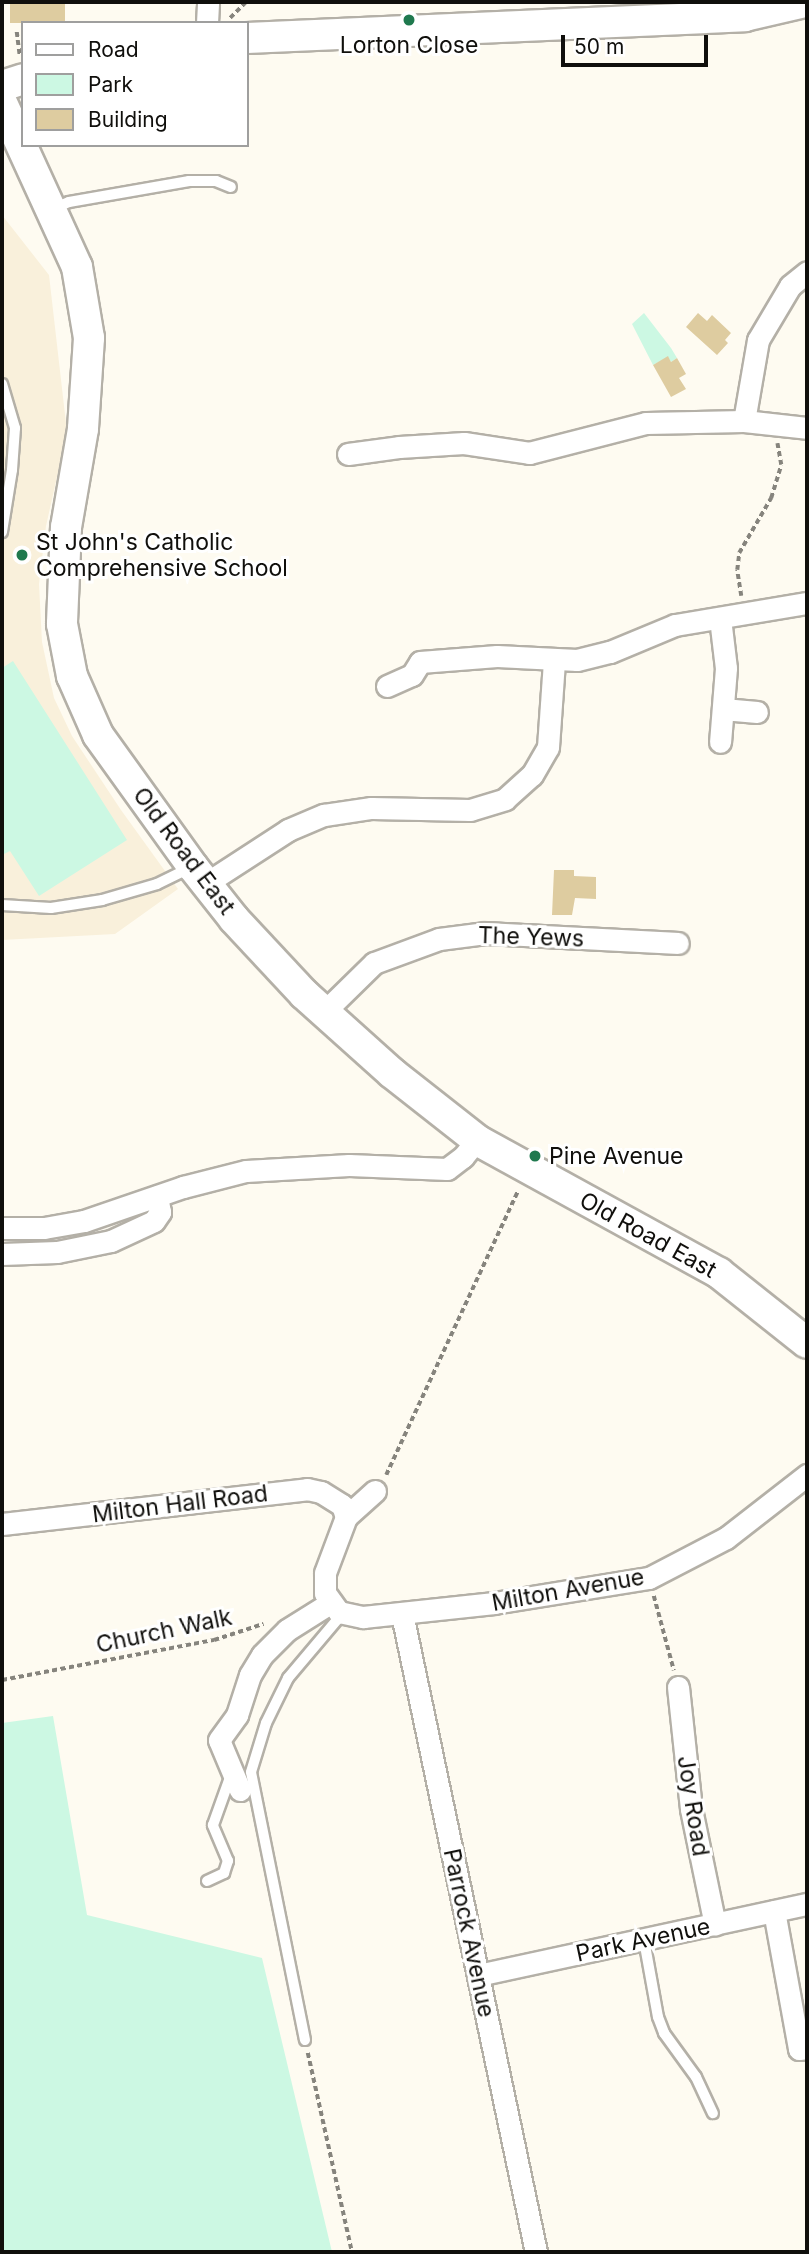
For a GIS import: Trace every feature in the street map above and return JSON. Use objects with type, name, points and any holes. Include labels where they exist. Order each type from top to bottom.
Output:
[{"type":"main road","points":[[248,28],[746,16],[805,2]]},
{"type":"main road","points":[[2,86],[21,71]]},
{"type":"main road","name":"Old Road East","points":[[2,103],[21,145]]},
{"type":"main road","name":"Old Road East","points":[[22,147],[77,267],[89,338],[83,429],[66,527],[62,624],[72,676],[98,735],[199,876],[258,946],[324,1012],[392,1073],[477,1140],[719,1273],[807,1343]]},
{"type":"street","points":[[207,21],[208,2]]},
{"type":"street","points":[[744,421],[758,340],[790,286],[807,272]]},
{"type":"street","points":[[348,454],[399,447],[464,443],[529,453],[646,423],[744,421],[807,428]]},
{"type":"street","points":[[387,686],[412,676],[417,664],[422,662],[497,656],[554,661],[600,655],[675,625],[807,603]]},
{"type":"street","points":[[720,618],[725,663],[720,742]]},
{"type":"street","points":[[199,876],[324,815],[371,808],[470,810],[505,799],[532,775],[548,747],[554,661]]},
{"type":"street","points":[[723,709],[757,712]]},
{"type":"street","name":"The Yews","points":[[324,1012],[374,963],[439,939],[486,933],[678,943]]},
{"type":"street","points":[[2,1228],[44,1228],[84,1220],[219,1176],[268,1168],[349,1164],[447,1169],[463,1157],[477,1140]]},
{"type":"street","points":[[2,1254],[66,1251],[124,1236],[154,1221],[160,1212],[157,1196]]},
{"type":"street","name":"Milton Avenue","points":[[336,1609],[363,1617],[402,1614],[578,1591],[649,1577],[726,1538],[807,1475]]},
{"type":"street","name":"Milton Hall Road","points":[[2,1524],[307,1489],[332,1497],[342,1505],[346,1517]]},
{"type":"street","points":[[237,1781],[216,1733],[237,1715],[248,1680],[262,1655],[298,1621],[336,1609],[324,1578],[346,1517],[375,1491]]},
{"type":"street","name":"Parrock Avenue","points":[[402,1614],[536,2252]]},
{"type":"street","name":"Joy Road","points":[[678,1687],[691,1809],[715,1925]]},
{"type":"street","name":"Park Avenue","points":[[478,1975],[807,1904]]},
{"type":"street","points":[[774,1912],[799,2049],[807,2048]]},
{"type":"lane","points":[[50,210],[69,202],[189,181],[216,181],[231,187]]},
{"type":"lane","points":[[2,384],[15,428],[12,470],[2,532]]},
{"type":"lane","points":[[2,905],[51,908],[102,900],[157,884],[199,876]]},
{"type":"lane","points":[[305,2040],[251,1772],[266,1723],[288,1678],[336,1609]]},
{"type":"lane","points":[[207,1881],[225,1871],[228,1861],[213,1823],[237,1781]]},
{"type":"lane","points":[[644,1940],[658,2017],[664,2032],[696,2077],[713,2113]]},
{"type":"path","points":[[240,21],[246,2]]},
{"type":"path","points":[[17,32],[21,62]]},
{"type":"path","points":[[750,613],[741,599],[738,559],[746,539],[769,503],[780,468],[775,424]]},
{"type":"path","points":[[375,1491],[394,1463],[528,1169]]},
{"type":"path","points":[[649,1577],[678,1687]]},
{"type":"path","name":"Church Walk","points":[[2,1680],[214,1640],[267,1622]]},
{"type":"path","points":[[305,2040],[352,2252]]},
{"type":"shaded area","name":"St John's Catholic Comprehensive School","points":[[2,215],[49,275],[67,432],[46,526],[39,584],[42,642],[54,698],[72,736],[178,889],[115,934],[2,940]]},
{"type":"green space","points":[[644,313],[677,358],[671,362],[668,357],[653,365],[632,324]]},
{"type":"green space","points":[[13,661],[127,840],[39,896],[10,851],[2,855],[2,668]]},
{"type":"green space","points":[[53,1716],[87,1915],[262,1958],[332,2252],[2,2252],[2,1723]]},
{"type":"building","points":[[10,2],[65,2],[65,21],[10,23]]},
{"type":"building","points":[[698,313],[707,321],[712,315],[731,333],[725,340],[728,343],[717,355],[686,327]]},
{"type":"building","points":[[668,356],[671,362],[677,358],[686,374],[679,378],[686,389],[671,397],[653,365]]},
{"type":"building","points":[[554,870],[574,870],[574,876],[596,877],[596,899],[575,898],[572,915],[552,915]]},
{"type":"place","name":"Lorton Close","points":[[409,20]]},
{"type":"place","name":"St John's Catholic Comprehensive School","points":[[22,555]]},
{"type":"place","name":"Pine Avenue","points":[[535,1156]]}]
